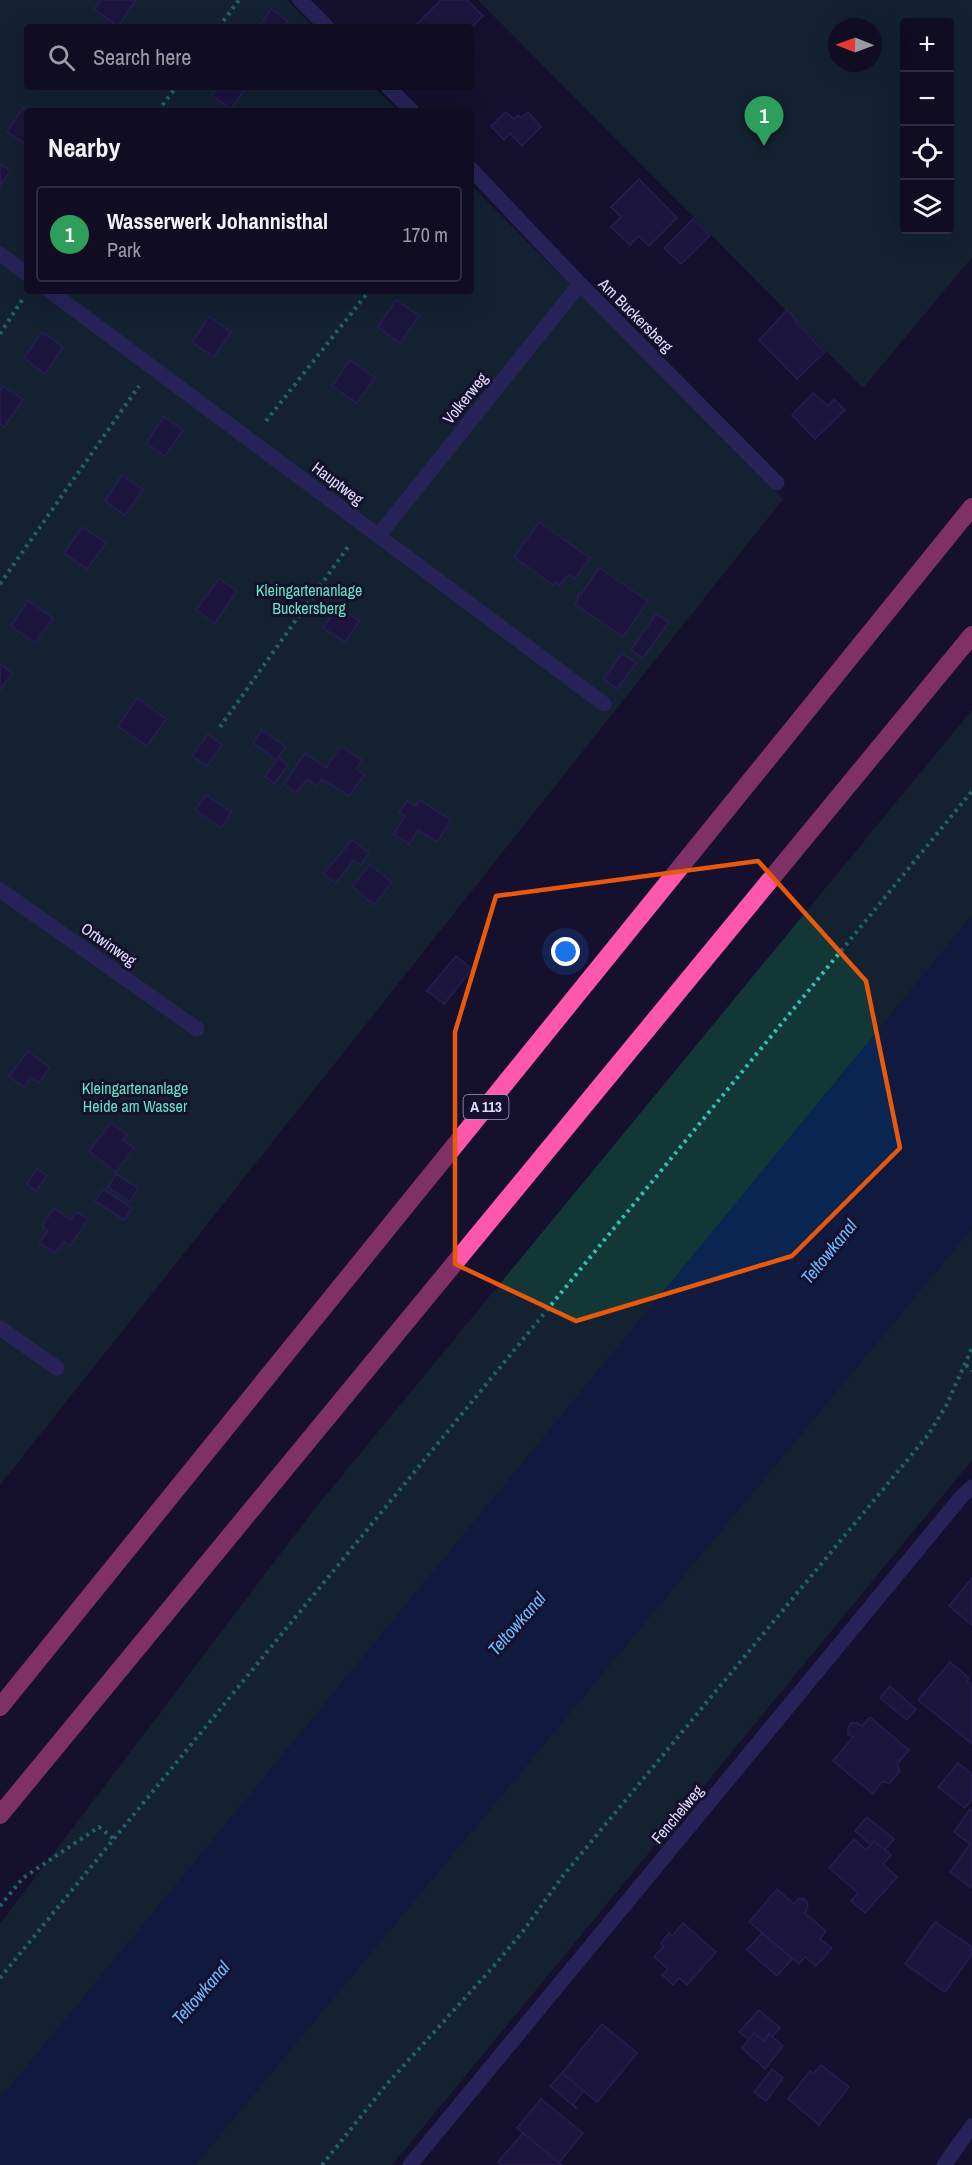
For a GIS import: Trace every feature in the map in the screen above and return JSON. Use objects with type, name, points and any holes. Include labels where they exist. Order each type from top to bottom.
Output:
[{"type":"highway","name":"A 113","points":[[0,1707],[972,507]]},
{"type":"highway","points":[[0,1815],[972,634]]},
{"type":"street","points":[[300,0],[324,24]]},
{"type":"street","points":[[391,90],[409,108]]},
{"type":"street","name":"Am Buckersberg","points":[[474,172],[580,284],[777,483]]},
{"type":"street","points":[[0,254],[24,272]]},
{"type":"street","name":"Volkerweg","points":[[378,536],[580,284]]},
{"type":"street","name":"Hauptweg","points":[[54,294],[604,704]]},
{"type":"street","name":"Ortwinweg","points":[[0,890],[197,1029]]},
{"type":"street","points":[[0,1328],[57,1368]]},
{"type":"street","name":"Fenchelweg","points":[[410,2165],[962,1496],[972,1487]]},
{"type":"street","points":[[944,2165],[972,2126]]},
{"type":"path","points":[[221,24],[239,0]]},
{"type":"path","points":[[160,108],[174,90]]},
{"type":"path","points":[[0,334],[26,294]]},
{"type":"path","points":[[251,441],[367,294]]},
{"type":"path","points":[[0,584],[152,368]]},
{"type":"path","points":[[220,727],[363,524]]},
{"type":"path","points":[[0,1978],[972,791]]},
{"type":"path","points":[[322,2165],[387,2084],[500,1960],[562,1877],[928,1435],[946,1406],[972,1348]]},
{"type":"path","points":[[966,1365],[972,1371]]},
{"type":"path","points":[[0,1906],[23,1878],[99,1827],[114,1839]]},
{"type":"highlighted area","points":[[758,861],[866,981],[900,1148],[792,1256],[576,1321],[455,1264],[455,1032],[496,896]]},
{"type":"green space","name":"Kleingartenanlage Buckersberg","points":[[0,0],[287,0],[311,24],[24,24],[24,90],[377,90],[395,108],[24,108],[24,294],[474,294],[474,188],[783,499],[0,1485]]},
{"type":"green space","points":[[478,0],[972,0],[972,257],[863,388]]},
{"type":"green space","points":[[972,710],[972,916],[0,2099],[0,1924],[313,1511]]},
{"type":"green space","points":[[972,1228],[972,1460],[392,2165],[195,2165]]},
{"type":"water","name":"Teltowkanal","points":[[972,916],[972,1228],[195,2165],[0,2165],[0,2099]]},
{"type":"building","points":[[101,0],[136,0],[119,24],[115,24],[94,9]]},
{"type":"building","points":[[441,0],[467,0],[483,16],[474,25],[417,24]]},
{"type":"building","points":[[271,9],[288,21],[286,24],[261,24]]},
{"type":"building","points":[[215,90],[244,90],[232,108],[212,96]]},
{"type":"building","points":[[23,108],[24,143],[7,132]]},
{"type":"building","points":[[506,112],[514,119],[518,115],[521,118],[528,112],[541,127],[522,146],[510,133],[504,140],[491,126]]},
{"type":"building","points":[[0,164],[10,171],[0,186]]},
{"type":"building","points":[[639,179],[677,218],[649,246],[639,236],[630,245],[611,227],[621,217],[611,207]]},
{"type":"building","points":[[693,219],[710,235],[681,264],[664,248]]},
{"type":"building","points":[[396,300],[419,316],[400,343],[378,327]]},
{"type":"building","points":[[787,310],[825,352],[797,379],[759,340]]},
{"type":"building","points":[[209,317],[231,332],[214,357],[192,342]]},
{"type":"building","points":[[42,332],[63,347],[45,374],[24,358]]},
{"type":"building","points":[[350,360],[375,378],[357,403],[332,386]]},
{"type":"building","points":[[3,386],[23,400],[4,427],[0,424],[0,390]]},
{"type":"building","points":[[813,393],[828,406],[834,399],[845,410],[815,439],[792,415]]},
{"type":"building","points":[[164,417],[183,430],[165,456],[146,443]]},
{"type":"building","points":[[122,475],[143,490],[125,515],[105,501]]},
{"type":"building","points":[[539,522],[590,558],[575,579],[569,574],[560,585],[555,582],[553,585],[514,557]]},
{"type":"building","points":[[82,527],[106,543],[87,569],[64,553]]},
{"type":"building","points":[[599,568],[648,601],[623,637],[575,604],[579,594],[581,595]]},
{"type":"building","points":[[219,579],[237,591],[215,623],[196,610]]},
{"type":"building","points":[[28,601],[53,618],[35,643],[11,626]]},
{"type":"building","points":[[338,606],[359,621],[345,642],[323,628]]},
{"type":"building","points":[[656,614],[669,622],[643,658],[631,650]]},
{"type":"building","points":[[622,653],[636,663],[617,689],[604,679]]},
{"type":"building","points":[[0,664],[12,673],[0,690]]},
{"type":"building","points":[[137,698],[166,719],[147,746],[118,726]]},
{"type":"building","points":[[262,730],[286,747],[278,757],[288,765],[274,784],[265,776],[277,760],[253,743]]},
{"type":"building","points":[[208,734],[222,745],[207,766],[192,756]]},
{"type":"building","points":[[341,746],[362,760],[356,769],[364,775],[349,796],[322,779],[317,786],[307,779],[296,793],[284,784],[305,753],[326,768]]},
{"type":"building","points":[[206,795],[231,812],[221,828],[195,810]]},
{"type":"building","points":[[420,800],[451,820],[437,842],[418,830],[409,844],[394,834],[405,816],[399,813],[407,801],[416,806]]},
{"type":"building","points":[[352,840],[369,853],[361,865],[354,860],[336,883],[323,874]]},
{"type":"building","points":[[370,865],[392,882],[374,905],[352,886]]},
{"type":"building","points":[[456,956],[472,969],[444,1004],[427,991]]},
{"type":"building","points":[[28,1051],[50,1068],[39,1083],[31,1077],[24,1087],[9,1076]]},
{"type":"building","points":[[111,1123],[127,1135],[123,1140],[134,1148],[116,1172],[89,1151]]},
{"type":"building","points":[[37,1169],[47,1176],[36,1191],[27,1184]]},
{"type":"building","points":[[116,1174],[138,1188],[130,1202],[108,1187]]},
{"type":"building","points":[[103,1189],[132,1208],[124,1220],[95,1201]]},
{"type":"building","points":[[54,1208],[71,1220],[77,1212],[88,1219],[70,1246],[64,1241],[55,1253],[39,1243],[48,1231],[42,1226]]},
{"type":"building","points":[[972,1578],[972,1625],[949,1606]]},
{"type":"building","points":[[950,1662],[969,1678],[967,1681],[972,1685],[972,1744],[918,1700]]},
{"type":"building","points":[[890,1686],[916,1709],[907,1720],[880,1698]]},
{"type":"building","points":[[870,1717],[909,1750],[897,1764],[900,1771],[890,1783],[882,1782],[873,1794],[833,1761],[853,1737],[848,1734],[851,1723],[862,1726]]},
{"type":"building","points":[[958,1763],[972,1774],[972,1799],[965,1808],[938,1787]]},
{"type":"building","points":[[970,1809],[972,1811],[972,1888],[950,1872],[970,1844],[954,1832]]},
{"type":"building","points":[[867,1817],[894,1839],[885,1850],[874,1841],[871,1845],[855,1831]]},
{"type":"building","points":[[854,1839],[866,1850],[874,1841],[891,1855],[883,1864],[897,1877],[865,1913],[851,1901],[858,1893],[829,1868]]},
{"type":"building","points":[[777,1889],[794,1904],[798,1899],[804,1899],[808,1908],[805,1913],[826,1931],[820,1939],[832,1948],[816,1966],[805,1957],[799,1964],[749,1922]]},
{"type":"building","points":[[935,1922],[972,1947],[972,1954],[945,1992],[905,1964]]},
{"type":"building","points":[[683,1923],[716,1952],[687,1985],[679,1978],[673,1985],[662,1975],[668,1969],[654,1957],[664,1946],[661,1943],[669,1933],[672,1936]]},
{"type":"building","points":[[762,1933],[792,1959],[777,1976],[747,1950]]},
{"type":"building","points":[[759,2010],[780,2028],[772,2037],[769,2034],[764,2041],[754,2033],[749,2040],[739,2032]]},
{"type":"building","points":[[602,2024],[637,2053],[597,2102],[562,2073]]},
{"type":"building","points":[[754,2033],[764,2041],[769,2034],[783,2046],[765,2069],[742,2048]]},
{"type":"building","points":[[821,2065],[849,2087],[819,2125],[788,2099],[810,2071],[813,2074]]},
{"type":"building","points":[[772,2069],[783,2078],[766,2101],[754,2092]]},
{"type":"building","points":[[562,2073],[584,2091],[573,2104],[577,2109],[550,2086]]},
{"type":"building","points":[[541,2099],[583,2133],[559,2163],[517,2128]]},
{"type":"building","points":[[523,2133],[562,2165],[502,2165],[498,2162]]},
{"type":"place","name":"Wasserwerk Johannisthal","points":[[764,146]]},
{"type":"park label","name":"Kleingartenanlage Heide am Wasser","points":[[135,1097]]}]
